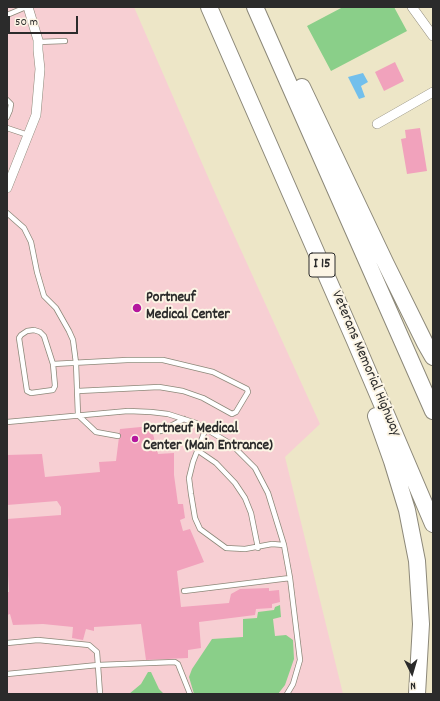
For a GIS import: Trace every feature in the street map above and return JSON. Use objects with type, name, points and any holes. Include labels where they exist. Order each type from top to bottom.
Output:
[{"type":"highway","name":"Veterans Memorial Highway","points":[[208,7],[355,341],[433,524]]},
{"type":"highway","points":[[257,13],[277,36],[382,255],[433,357]]},
{"type":"highway","points":[[257,13],[433,411]]},
{"type":"highway","points":[[355,341],[375,411],[407,510],[417,561],[421,624],[417,694]]},
{"type":"street","points":[[7,188],[36,115],[40,69],[38,42],[29,7]]},
{"type":"street","points":[[412,7],[433,36]]},
{"type":"street","points":[[377,124],[433,92]]},
{"type":"lane","points":[[7,15],[29,7]]},
{"type":"lane","points":[[38,42],[65,40]]},
{"type":"lane","points":[[7,100],[11,104],[7,117]]},
{"type":"lane","points":[[7,128],[28,135]]},
{"type":"lane","points":[[7,213],[24,228],[32,242],[37,272],[44,296],[56,308],[73,340],[78,391],[78,416],[96,432],[118,436]]},
{"type":"lane","points":[[34,330],[40,332],[44,336],[52,364],[55,386],[54,390],[31,393],[27,391],[19,338],[21,335],[27,331],[34,330]]},
{"type":"lane","points":[[52,364],[128,360],[163,360],[213,372],[247,389],[248,392],[236,412],[232,414],[203,398],[183,391],[159,387],[78,391]]},
{"type":"lane","points":[[7,422],[128,411],[151,412],[184,418],[206,428],[231,444],[255,468],[268,493],[284,545],[290,578],[300,660],[293,684],[287,694]]},
{"type":"lane","points":[[161,431],[184,418]]},
{"type":"lane","points":[[206,428],[197,450],[189,478],[195,518],[200,529],[226,548],[245,549],[258,548],[272,544],[284,545]]},
{"type":"lane","points":[[197,450],[216,463],[235,483],[245,498],[251,514],[258,548]]},
{"type":"lane","points":[[184,591],[290,578]]},
{"type":"lane","points":[[7,643],[38,640],[89,645],[97,652],[100,694]]},
{"type":"lane","points":[[7,674],[98,665],[175,662],[178,664],[190,694]]},
{"type":"shaded area","name":"Portneuf Medical Center","points":[[7,7],[134,7],[215,193],[320,424],[285,457],[343,694],[7,694]]},
{"type":"green space","points":[[343,7],[394,7],[407,31],[331,71],[307,26]]},
{"type":"green space","points":[[280,605],[281,617],[273,619],[275,636],[286,635],[293,640],[294,659],[285,685],[278,694],[194,694],[189,677],[192,669],[212,639],[243,637],[243,619],[257,618],[258,612],[274,610],[275,607]]},
{"type":"green space","points":[[148,672],[151,672],[159,689],[164,694],[129,694],[141,684]]},
{"type":"water","points":[[363,73],[368,82],[361,86],[365,97],[359,99],[348,77]]},
{"type":"building","points":[[395,62],[404,81],[384,91],[375,72]]},
{"type":"building","points":[[420,128],[427,171],[407,174],[401,139],[406,138],[405,130]]},
{"type":"building","points":[[151,426],[158,454],[174,453],[174,475],[178,504],[183,504],[185,518],[180,520],[183,531],[190,529],[204,562],[177,571],[181,607],[229,603],[231,594],[240,589],[269,588],[269,591],[279,590],[280,602],[272,604],[272,608],[256,609],[255,615],[199,622],[201,648],[188,650],[188,658],[146,660],[141,624],[94,627],[94,631],[86,629],[83,640],[72,638],[73,627],[43,624],[13,625],[10,614],[7,615],[7,592],[9,592],[7,575],[7,519],[61,515],[61,507],[57,501],[7,505],[7,455],[42,454],[45,477],[100,472],[99,462],[116,461],[120,429]]},
{"type":"place","name":"Portneuf Medical Center","points":[[137,308]]},
{"type":"place","name":"Portneuf Medical Center (Main Entrance)","points":[[135,439]]}]
